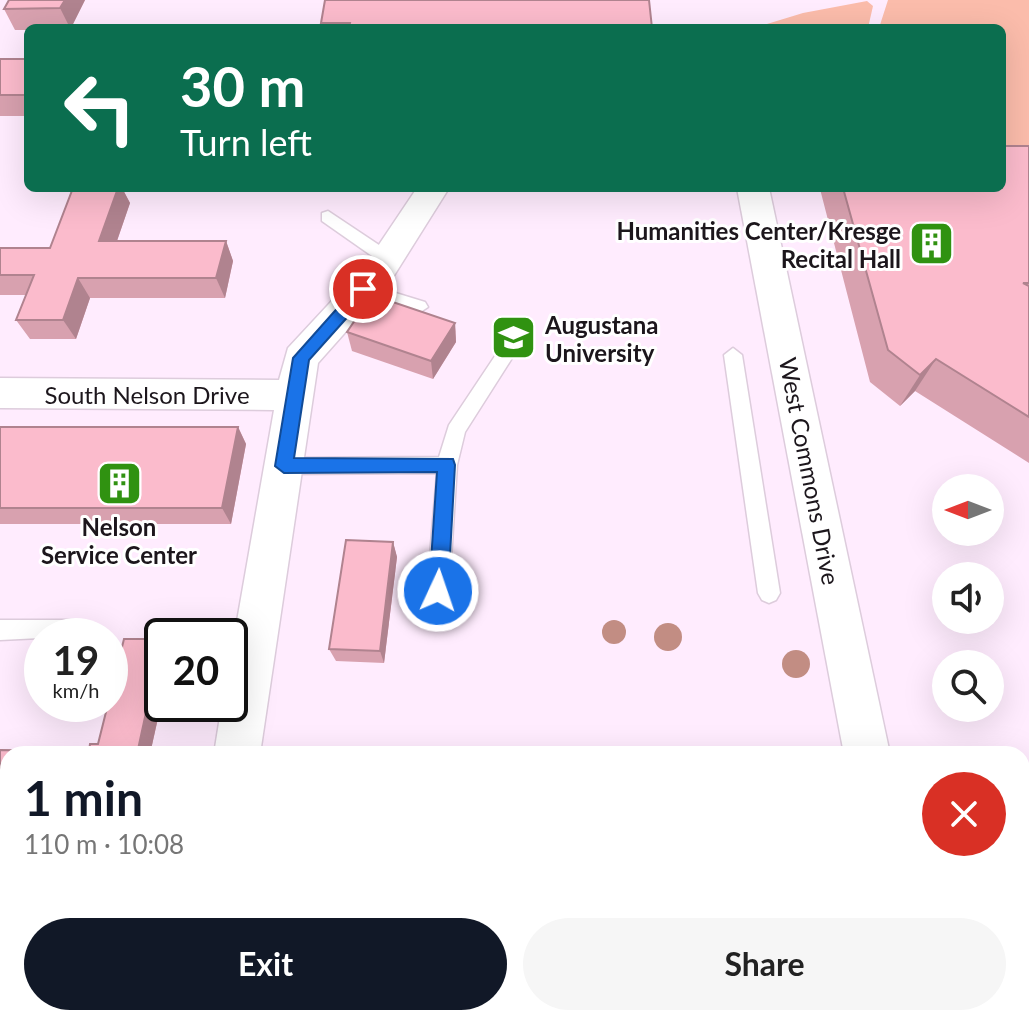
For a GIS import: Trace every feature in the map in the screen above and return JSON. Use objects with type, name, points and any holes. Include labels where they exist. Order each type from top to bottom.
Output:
[{"type":"street","points":[[238,746],[301,358],[388,259],[430,192]]},
{"type":"street","name":"West Commons Drive","points":[[754,192],[865,746]]},
{"type":"street","name":"South Nelson Drive","points":[[0,393],[293,395]]},
{"type":"lane","points":[[328,217],[388,259]]},
{"type":"lane","points":[[363,289],[419,307]]},
{"type":"lane","points":[[438,591],[447,465],[456,430],[505,355]]},
{"type":"lane","points":[[733,355],[769,593]]},
{"type":"lane","points":[[284,466],[447,465]]},
{"type":"lane","points":[[0,630],[24,630]]},
{"type":"shaded area","name":"Augustana University","points":[[0,0],[1029,0],[1029,746],[0,746]]},
{"type":"shaded area","points":[[888,0],[1029,0],[1029,161],[1006,161],[1006,24],[880,24]]},
{"type":"shaded area","points":[[867,1],[873,6],[869,24],[767,24],[803,13]]},
{"type":"building","points":[[9,0],[65,0],[60,8],[4,9]]},
{"type":"building","points":[[325,0],[649,0],[652,24],[350,24],[321,23]]},
{"type":"building","points":[[0,59],[24,59],[24,95],[0,95]]},
{"type":"building","name":"Humanities Center/Kresge Recital Hall","points":[[1006,146],[1029,146],[1029,283],[1023,283],[1029,286],[1029,417],[936,359],[920,375],[888,350],[844,192],[1006,192]]},
{"type":"building","points":[[71,192],[117,192],[99,241],[226,241],[216,278],[78,278],[63,320],[16,320],[34,275],[0,275],[0,248],[50,248]]},
{"type":"building","points":[[372,295],[455,323],[431,361],[347,332]]},
{"type":"building","name":"Nelson Service Center","points":[[0,427],[238,427],[222,508],[0,508]]},
{"type":"building","points":[[346,540],[393,542],[380,651],[329,649]]},
{"type":"building","points":[[128,639],[144,639],[144,722],[139,746],[90,746],[98,744],[104,722],[128,722]]},
{"type":"place","name":"Humanities Center/Kresge Recital Hall","points":[[932,244]]},
{"type":"place","name":"Augustana University","points":[[514,338]]},
{"type":"place","name":"Nelson Service Center","points":[[119,484]]},
{"type":"route","points":[[363,289],[301,358],[284,466],[447,465],[438,591]]}]
